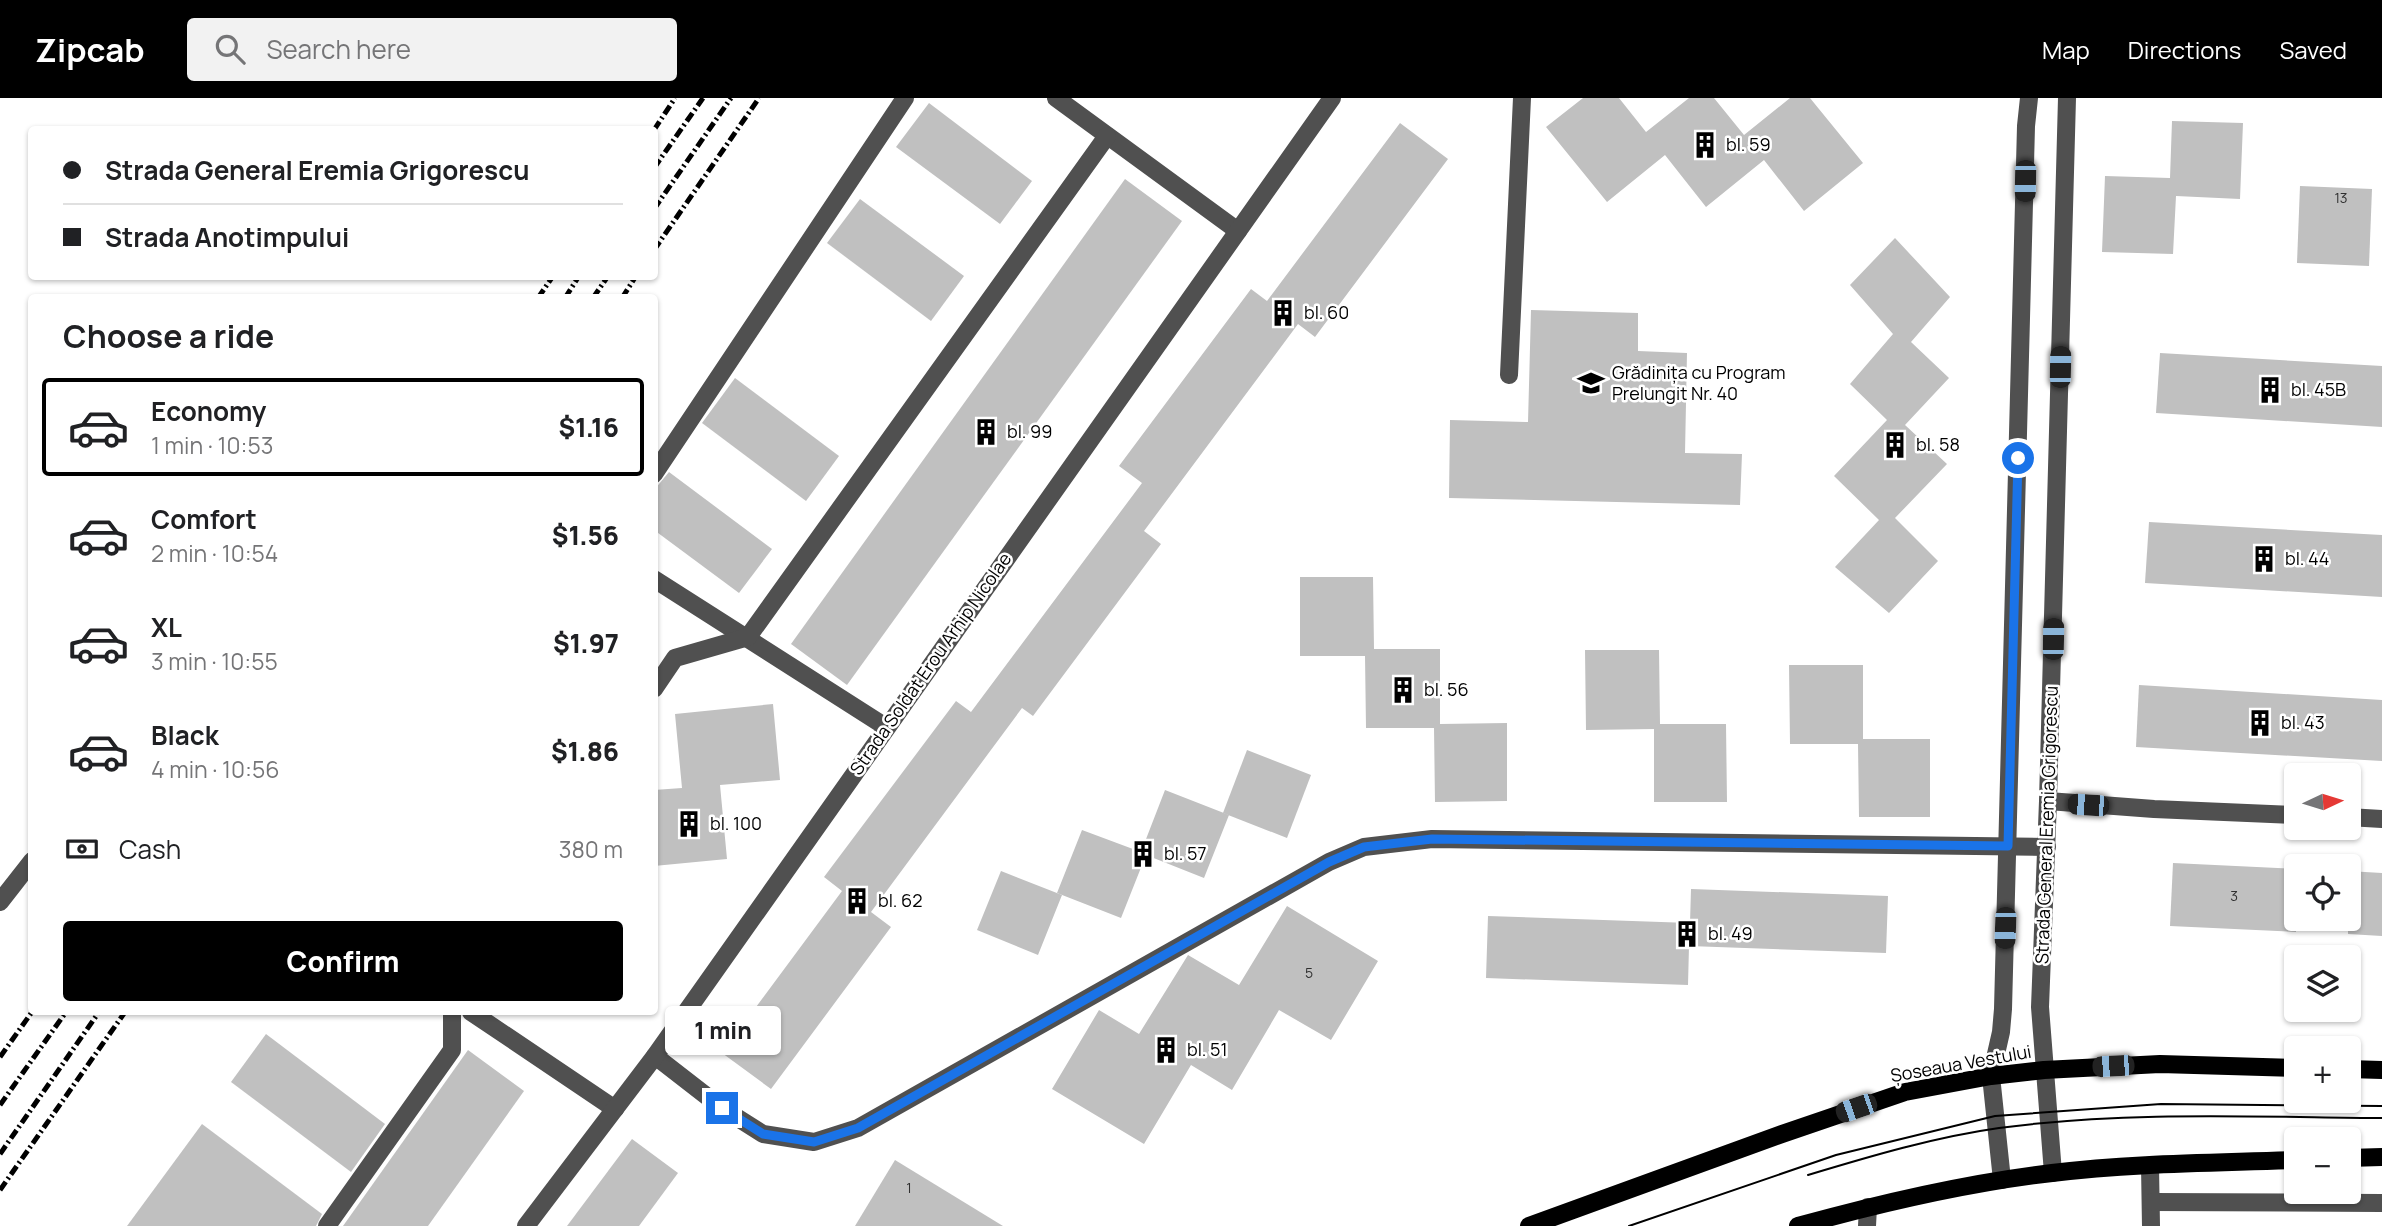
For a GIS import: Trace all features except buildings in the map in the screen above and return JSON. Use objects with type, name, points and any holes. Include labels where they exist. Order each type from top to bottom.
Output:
[{"type":"main road","name":"Șoseaua Vestului","points":[[1529,1226],[1782,1133],[1905,1092],[1991,1076],[2044,1070],[2160,1064],[2284,1068]]},
{"type":"main road","points":[[2361,1069],[2382,1070]]},
{"type":"main road","points":[[2361,1158],[2382,1157]]},
{"type":"main road","points":[[1798,1226],[1868,1207],[2002,1180],[2053,1173],[2284,1160]]},
{"type":"street","points":[[658,468],[905,98]]},
{"type":"street","points":[[1056,98],[1238,231]]},
{"type":"street","name":"Strada Soldat Erou Arhip Nicolae","points":[[526,1226],[655,1056],[1332,98]]},
{"type":"street","points":[[1510,375],[1522,98]]},
{"type":"street","points":[[2002,1180],[1991,1076],[2003,1009],[2026,126],[2029,98]]},
{"type":"street","name":"Strada General Eremia Grigorescu","points":[[2053,1173],[2040,1007],[2047,846],[2067,98]]},
{"type":"street","points":[[658,682],[675,658],[748,637],[1107,136]]},
{"type":"street","points":[[658,581],[886,727]]},
{"type":"street","points":[[2048,802],[2284,814]]},
{"type":"street","points":[[2361,818],[2382,819]]},
{"type":"street","points":[[655,1056],[722,1108],[763,1134],[814,1142],[858,1128],[1329,862],[1364,847],[1432,839],[2047,846]]},
{"type":"street","points":[[0,902],[28,866]]},
{"type":"street","points":[[327,1226],[452,1050],[452,1015]]},
{"type":"street","points":[[475,1015],[615,1109]]},
{"type":"street","points":[[2150,1166],[2151,1226]]},
{"type":"street","points":[[2152,1202],[2382,1203]]},
{"type":"street","points":[[1867,1226],[1868,1207]]},
{"type":"tram line","points":[[1629,1226],[1836,1155],[1995,1116],[2161,1104],[2382,1106]]},
{"type":"tram line","points":[[1808,1175],[1951,1136],[2047,1123],[2190,1116],[2382,1118]]},
{"type":"railway","points":[[657,126],[675,98]]},
{"type":"railway","points":[[658,162],[703,98]]},
{"type":"railway","points":[[658,203],[731,98]]},
{"type":"railway","points":[[658,244],[759,98]]},
{"type":"railway","points":[[541,294],[550,280]]},
{"type":"railway","points":[[568,294],[576,280]]},
{"type":"railway","points":[[596,294],[605,280]]},
{"type":"railway","points":[[625,294],[633,280]]},
{"type":"railway","points":[[0,1057],[30,1015]]},
{"type":"railway","points":[[0,1105],[64,1015]]},
{"type":"railway","points":[[0,1154],[97,1015]]},
{"type":"railway","points":[[0,1190],[123,1015]]},
{"type":"place","name":"bl. 59","points":[[1705,145]]},
{"type":"place","name":"bl. 60","points":[[1283,313]]},
{"type":"place","name":"Grădinița cu Program Prelungit Nr. 40","points":[[1591,383]]},
{"type":"place","name":"bl. 45B","points":[[2270,390]]},
{"type":"place","name":"bl. 99","points":[[986,432]]},
{"type":"place","name":"bl. 58","points":[[1895,445]]},
{"type":"place","name":"bl. 44","points":[[2264,559]]},
{"type":"place","name":"bl. 56","points":[[1403,690]]},
{"type":"place","name":"bl. 43","points":[[2260,723]]},
{"type":"place","name":"bl. 100","points":[[689,824]]},
{"type":"place","name":"bl. 57","points":[[1143,854]]},
{"type":"place","name":"bl. 62","points":[[857,901]]},
{"type":"place","name":"bl. 49","points":[[1687,934]]},
{"type":"place","name":"bl. 51","points":[[1166,1050]]},
{"type":"route","points":[[722,1108],[763,1134],[814,1142],[858,1128],[1329,862],[1364,847],[1432,839],[2008,846],[2018,458]]}]
